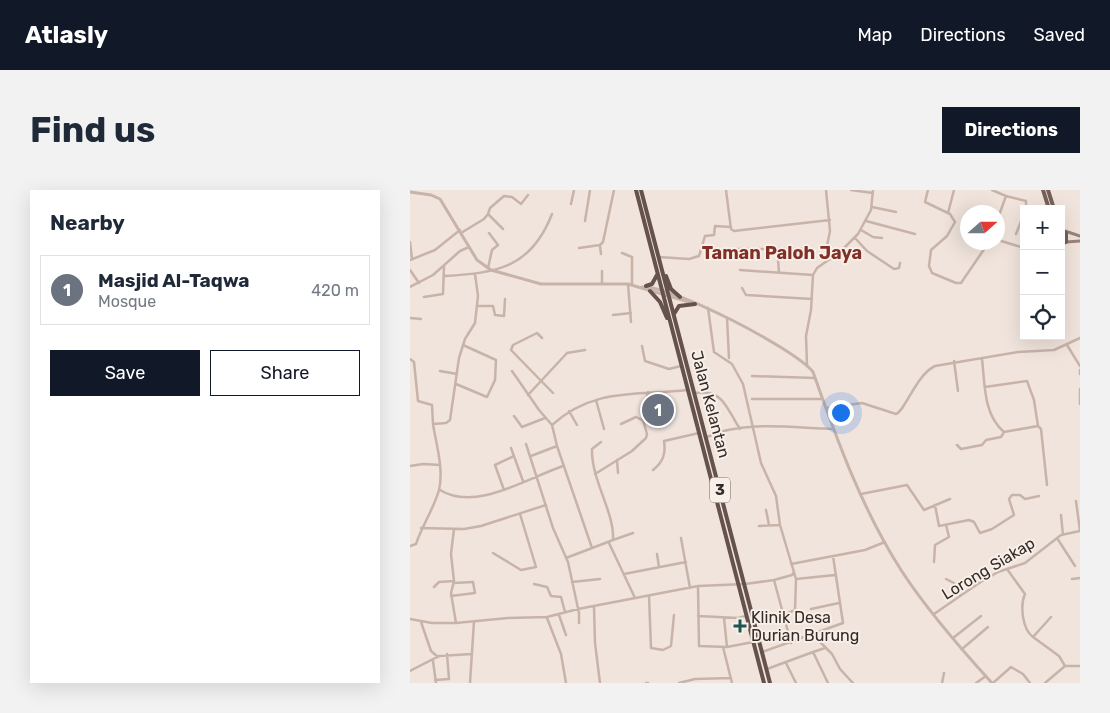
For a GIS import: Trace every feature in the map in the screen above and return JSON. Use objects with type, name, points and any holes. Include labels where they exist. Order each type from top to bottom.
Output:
[{"type":"highway","name":"Jalan Kelantan","points":[[636,190],[764,683]]},
{"type":"highway","name":"Jalan Kelantan","points":[[641,190],[770,683]]},
{"type":"highway","points":[[661,265],[671,289],[680,297]]},
{"type":"highway","points":[[644,287],[656,280],[657,274]]},
{"type":"highway","points":[[650,291],[660,302],[672,332]]},
{"type":"highway","points":[[674,314],[679,306],[695,304]]},
{"type":"highway","points":[[693,409],[695,407],[696,395]]},
{"type":"main road","points":[[1043,190],[1048,205]]},
{"type":"main road","points":[[1048,190],[1053,205]]},
{"type":"main road","points":[[1065,231],[1080,236]]},
{"type":"main road","points":[[1065,243],[1070,240],[1080,241]]},
{"type":"street","points":[[571,204],[574,190]]},
{"type":"street","points":[[585,221],[590,190]]},
{"type":"street","points":[[601,254],[600,245],[603,242],[614,190]]},
{"type":"street","points":[[726,190],[731,227],[734,232],[830,220]]},
{"type":"street","points":[[826,190],[830,220],[827,246],[831,259]]},
{"type":"street","points":[[807,365],[806,336],[812,299],[813,275],[817,268],[831,259],[855,238],[872,207],[873,191],[851,190]]},
{"type":"street","points":[[928,190],[925,202],[948,214],[955,222],[948,236],[931,250],[929,266],[932,272],[956,284],[961,283],[984,250]]},
{"type":"street","points":[[948,214],[954,190]]},
{"type":"street","points":[[992,190],[1026,201],[1026,205]]},
{"type":"street","points":[[410,192],[431,194],[440,199],[477,260],[490,269],[541,284],[602,283],[630,284],[644,287],[708,308],[788,351],[807,365],[815,378],[833,429],[861,494],[901,570],[953,638],[992,683],[1011,667],[1023,674],[1030,683]]},
{"type":"street","points":[[410,242],[411,259],[435,250],[460,231],[484,219],[490,208],[504,196],[512,197],[521,204],[528,195]]},
{"type":"street","points":[[1003,205],[1006,196]]},
{"type":"street","points":[[872,207],[896,212]]},
{"type":"street","points":[[488,214],[503,229]]},
{"type":"street","points":[[490,269],[529,253],[544,233],[552,214]]},
{"type":"street","points":[[866,221],[915,234]]},
{"type":"street","points":[[1016,234],[1020,224]]},
{"type":"street","points":[[659,257],[689,259],[699,256],[705,236],[714,235],[716,226],[731,227]]},
{"type":"street","points":[[861,230],[873,237],[882,238]]},
{"type":"street","points":[[445,276],[489,273],[492,250],[498,245],[489,234]]},
{"type":"street","points":[[855,238],[867,251],[894,269],[899,268],[900,263]]},
{"type":"street","points":[[1005,242],[1020,247]]},
{"type":"street","points":[[580,248],[600,245]]},
{"type":"street","points":[[410,287],[433,275],[460,250],[469,247]]},
{"type":"street","points":[[777,248],[779,272]]},
{"type":"street","points":[[735,249],[804,249]]},
{"type":"street","points":[[622,253],[632,257],[630,284],[631,322]]},
{"type":"street","points":[[424,297],[443,294],[444,266]]},
{"type":"street","points":[[410,270],[419,283]]},
{"type":"street","points":[[740,270],[813,275]]},
{"type":"street","points":[[602,271],[602,283]]},
{"type":"street","points":[[434,424],[446,423],[450,420],[463,345],[475,323],[477,306],[474,274]]},
{"type":"street","points":[[644,287],[650,291],[662,293]]},
{"type":"street","points":[[742,288],[746,295],[812,299]]},
{"type":"street","points":[[668,295],[680,297],[689,302]]},
{"type":"street","points":[[477,306],[493,306],[495,315],[504,316],[505,299]]},
{"type":"street","points":[[708,308],[714,352],[732,364],[741,378],[761,463],[776,496],[780,525],[796,579],[795,610],[784,615]]},
{"type":"street","points":[[612,315],[631,314]]},
{"type":"street","points":[[410,318],[421,319]]},
{"type":"street","points":[[727,318],[730,358]]},
{"type":"street","points":[[542,338],[537,333],[513,344],[511,348],[512,352],[552,392]]},
{"type":"street","points":[[826,408],[858,403],[892,414],[900,412],[912,389],[928,370],[942,363],[1054,350],[1080,338]]},
{"type":"street","points":[[1068,344],[1080,366]]},
{"type":"street","points":[[456,384],[487,397],[495,380],[497,362],[488,355],[463,345]]},
{"type":"street","points":[[642,346],[645,361],[669,369],[681,366]]},
{"type":"street","points":[[528,395],[567,354],[586,350]]},
{"type":"street","points":[[410,359],[414,362],[418,401],[432,405],[440,465],[439,490],[421,528],[416,544],[410,546]]},
{"type":"street","points":[[982,359],[991,418],[1004,432]]},
{"type":"street","points":[[954,362],[958,391]]},
{"type":"street","points":[[440,371],[457,374]]},
{"type":"street","points":[[512,371],[552,425],[563,466],[592,548]]},
{"type":"street","points":[[752,376],[815,378]]},
{"type":"street","points":[[986,387],[1027,381],[1034,400],[1038,426],[1041,430],[1044,446],[1042,452],[1046,485]]},
{"type":"street","points":[[1080,389],[1080,404]]},
{"type":"street","points":[[552,425],[569,410],[580,404],[648,392],[688,390]]},
{"type":"street","points":[[595,474],[646,438],[647,434],[643,420],[648,392]]},
{"type":"street","points":[[696,395],[710,392],[719,395],[740,430]]},
{"type":"street","points":[[752,399],[822,399]]},
{"type":"street","points":[[596,400],[604,429]]},
{"type":"street","points":[[569,410],[577,425]]},
{"type":"street","points":[[514,416],[522,427],[546,418]]},
{"type":"street","points":[[621,424],[636,417],[643,420]]},
{"type":"street","points":[[957,445],[961,448],[982,445],[985,441],[1001,437],[1004,432],[1038,426]]},
{"type":"street","points":[[706,437],[753,427],[833,429]]},
{"type":"street","points":[[653,470],[663,459],[666,450],[664,441],[699,433]]},
{"type":"street","points":[[601,442],[591,451],[595,474],[612,528],[613,540]]},
{"type":"street","points":[[526,444],[553,528],[566,558],[578,609],[579,623]]},
{"type":"street","points":[[531,456],[557,446]]},
{"type":"street","points":[[511,448],[523,481]]},
{"type":"street","points":[[504,490],[495,466],[514,456]]},
{"type":"street","points":[[617,460],[618,473]]},
{"type":"street","points":[[411,467],[423,464],[440,465]]},
{"type":"street","points":[[439,490],[459,498],[469,499],[504,490],[563,466]]},
{"type":"street","points":[[861,494],[904,484],[907,485],[922,510],[950,499]]},
{"type":"street","points":[[935,505],[937,522],[940,526],[969,520],[974,522],[979,532],[986,531],[1014,515],[1009,499],[1012,495],[1020,495],[1025,499],[1039,496]]},
{"type":"street","points":[[1076,501],[1080,531]]},
{"type":"street","points":[[421,528],[454,529],[481,526],[546,504]]},
{"type":"street","points":[[766,510],[769,525]]},
{"type":"street","points":[[493,553],[521,570],[536,567],[520,514]]},
{"type":"street","points":[[1061,515],[1063,534]]},
{"type":"street","points":[[759,526],[780,525]]},
{"type":"street","points":[[934,562],[935,545],[949,537],[946,525]]},
{"type":"street","points":[[454,529],[451,554],[454,582],[451,596],[456,621]]},
{"type":"street","name":"Lorong Siakap","points":[[934,614],[960,596],[1007,569],[1025,563],[1063,534],[1080,531]]},
{"type":"street","points":[[566,558],[634,533]]},
{"type":"street","points":[[681,538],[690,588]]},
{"type":"street","points":[[1057,538],[1075,566]]},
{"type":"street","points":[[791,564],[866,550],[885,542]]},
{"type":"street","points":[[609,543],[636,598]]},
{"type":"street","points":[[657,554],[659,567]]},
{"type":"street","points":[[762,652],[843,623],[834,556]]},
{"type":"street","points":[[624,574],[686,562]]},
{"type":"street","points":[[1007,569],[1025,594],[1021,612],[1028,632],[1059,656],[1065,666]]},
{"type":"street","points":[[410,619],[421,622],[547,617],[578,609],[698,586],[745,584],[774,580],[792,575],[794,572]]},
{"type":"street","points":[[796,579],[836,575]]},
{"type":"street","points":[[1072,579],[1080,578]]},
{"type":"street","points":[[572,582],[600,579]]},
{"type":"street","points":[[946,579],[954,583],[960,596]]},
{"type":"street","points":[[774,580],[791,643]]},
{"type":"street","points":[[434,587],[437,582],[472,582],[475,593],[451,596]]},
{"type":"street","points":[[534,584],[547,588],[551,596],[560,597],[565,612]]},
{"type":"street","points":[[698,586],[699,646],[725,647],[753,642]]},
{"type":"street","points":[[649,596],[651,648],[663,650],[671,646],[674,616]]},
{"type":"street","points":[[811,609],[839,603]]},
{"type":"street","points":[[594,606],[595,643],[600,683]]},
{"type":"street","points":[[559,614],[566,635]]},
{"type":"street","points":[[698,616],[724,618],[746,616]]},
{"type":"street","points":[[953,638],[981,616]]},
{"type":"street","points":[[547,617],[561,654],[566,683]]},
{"type":"street","points":[[1033,637],[1051,617]]},
{"type":"street","points":[[724,618],[725,647],[732,683]]},
{"type":"street","points":[[470,683],[474,621]]},
{"type":"street","points":[[421,622],[431,651],[438,657]]},
{"type":"street","points":[[962,649],[988,627]]},
{"type":"street","points":[[816,633],[840,669],[853,683]]},
{"type":"street","points":[[766,670],[825,648]]},
{"type":"street","points":[[812,652],[828,683]]},
{"type":"street","points":[[410,671],[447,654],[472,654]]},
{"type":"street","points":[[433,661],[435,682],[449,679],[447,654]]},
{"type":"street","points":[[786,663],[796,683]]},
{"type":"street","points":[[1045,683],[1065,666],[1080,666]]},
{"type":"street","points":[[942,683],[944,673]]},
{"type":"street","points":[[976,683],[986,676]]},
{"type":"street","points":[[678,683],[695,679],[731,678]]},
{"type":"place","name":"Masjid Al-Taqwa","points":[[658,410]]},
{"type":"place","name":"Klinik Desa Durian Burung","points":[[740,626]]},
{"type":"district","name":"Taman Paloh Jaya","points":[[782,253]]}]
